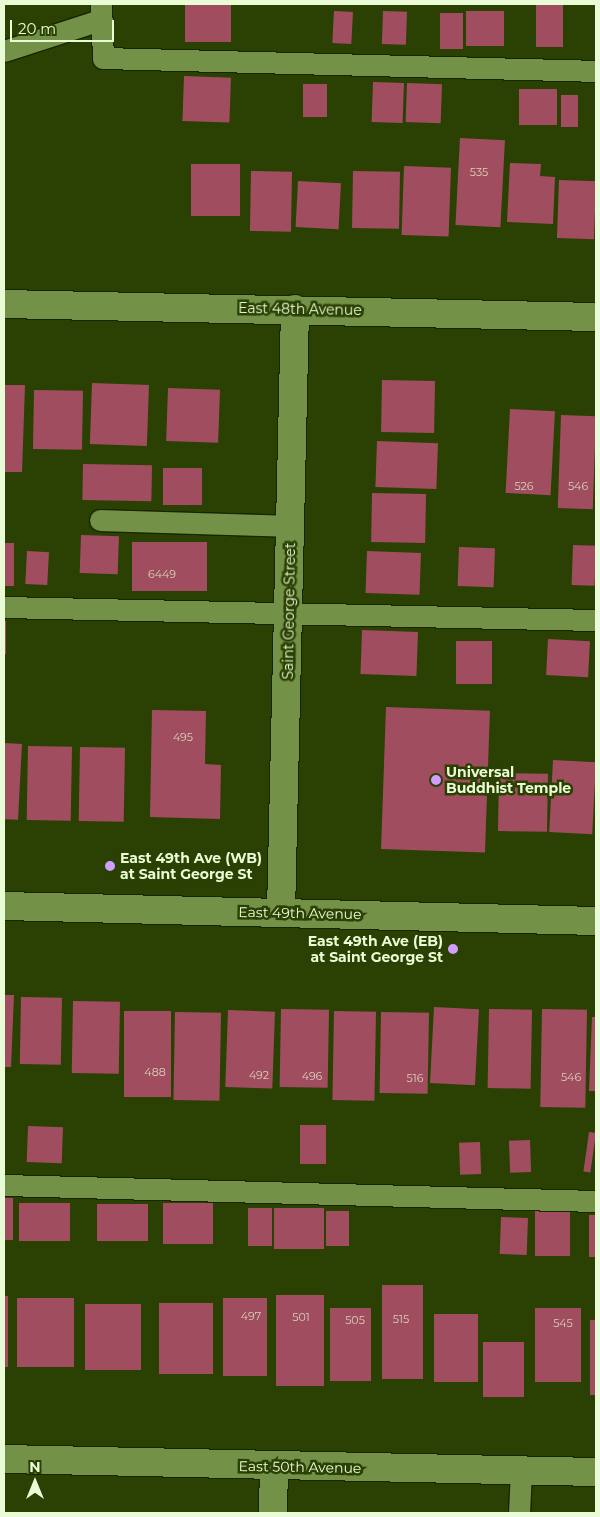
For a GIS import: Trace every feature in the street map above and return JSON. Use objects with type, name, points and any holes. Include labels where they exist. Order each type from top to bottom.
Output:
[{"type":"street","name":"East 48th Avenue","points":[[4,304],[596,317]]},
{"type":"street","name":"Saint George Street","points":[[281,913],[295,309]]},
{"type":"street","name":"East 49th Avenue","points":[[4,906],[596,920]]},
{"type":"street","name":"East 50th Avenue","points":[[4,1459],[596,1472]]},
{"type":"street","points":[[273,1513],[274,1466]]},
{"type":"lane","points":[[4,51],[100,12],[103,58],[596,71]]},
{"type":"lane","points":[[100,520],[291,526]]},
{"type":"lane","points":[[4,607],[289,615],[329,612],[596,620]]},
{"type":"lane","points":[[4,1185],[596,1201]]},
{"type":"lane","points":[[519,1513],[521,1470]]},
{"type":"building","points":[[185,4],[231,4],[231,42],[185,42]]},
{"type":"building","points":[[536,4],[563,4],[563,47],[536,47]]},
{"type":"building","points":[[334,11],[353,12],[351,44],[332,43]]},
{"type":"building","points":[[383,11],[407,12],[406,45],[382,44]]},
{"type":"building","points":[[466,11],[504,11],[504,46],[466,46]]},
{"type":"building","points":[[440,13],[463,13],[463,49],[440,49]]},
{"type":"building","points":[[184,76],[231,78],[229,123],[182,121]]},
{"type":"building","points":[[373,82],[404,83],[403,123],[372,122]]},
{"type":"building","points":[[407,83],[442,84],[441,123],[406,122]]},
{"type":"building","points":[[303,84],[327,84],[327,117],[303,117]]},
{"type":"building","points":[[519,89],[557,89],[557,125],[519,125]]},
{"type":"building","points":[[561,95],[578,95],[578,127],[561,127]]},
{"type":"building","points":[[460,138],[505,140],[500,227],[455,225]]},
{"type":"building","points":[[510,163],[541,164],[540,176],[555,177],[553,224],[507,222]]},
{"type":"building","points":[[191,164],[240,164],[240,216],[191,216]]},
{"type":"building","points":[[404,166],[451,168],[449,237],[402,235]]},
{"type":"building","points":[[251,171],[292,172],[291,232],[250,231]]},
{"type":"building","points":[[353,171],[400,172],[399,229],[352,228]]},
{"type":"building","points":[[559,180],[596,181],[594,239],[557,238]]},
{"type":"building","points":[[298,181],[341,183],[339,229],[296,227]]},
{"type":"building","points":[[382,380],[435,381],[434,433],[381,432]]},
{"type":"building","points":[[92,383],[149,385],[147,446],[90,444]]},
{"type":"building","points":[[4,385],[25,385],[22,472],[4,472]]},
{"type":"building","points":[[168,388],[220,390],[218,443],[166,441]]},
{"type":"building","points":[[34,390],[83,391],[82,450],[33,449]]},
{"type":"building","points":[[510,409],[555,411],[551,495],[506,493]]},
{"type":"building","points":[[561,415],[596,416],[593,509],[558,508]]},
{"type":"building","points":[[377,441],[438,443],[436,489],[375,487]]},
{"type":"building","points":[[83,464],[152,465],[151,501],[82,500]]},
{"type":"building","points":[[163,468],[202,468],[202,505],[163,505]]},
{"type":"building","points":[[372,493],[426,494],[425,543],[371,542]]},
{"type":"building","points":[[81,535],[119,536],[118,574],[80,573]]},
{"type":"building","points":[[132,542],[207,542],[207,591],[132,591]]},
{"type":"building","points":[[4,543],[14,543],[14,586],[4,586]]},
{"type":"building","points":[[573,545],[596,546],[595,586],[572,585]]},
{"type":"building","points":[[459,547],[495,548],[494,587],[458,586]]},
{"type":"building","points":[[27,551],[49,552],[47,585],[25,584]]},
{"type":"building","points":[[367,551],[421,553],[420,595],[366,593]]},
{"type":"building","points":[[4,621],[6,621],[6,654],[4,654]]},
{"type":"building","points":[[362,630],[418,632],[416,676],[360,674]]},
{"type":"building","points":[[548,639],[590,641],[588,677],[546,675]]},
{"type":"building","points":[[456,641],[492,641],[492,684],[456,684]]},
{"type":"building","name":"Universal Buddhist Temple","points":[[386,707],[490,711],[485,853],[381,849]]},
{"type":"building","points":[[152,710],[206,711],[205,764],[221,765],[220,819],[150,817]]},
{"type":"building","points":[[4,743],[22,744],[18,820],[4,819]]},
{"type":"building","points":[[28,746],[72,747],[71,821],[27,820]]},
{"type":"building","points":[[80,747],[125,748],[124,822],[79,821]]},
{"type":"building","points":[[553,760],[596,762],[592,834],[549,832]]},
{"type":"building","points":[[499,773],[548,774],[547,832],[498,831]]},
{"type":"building","points":[[4,995],[14,995],[11,1067],[4,1067]]},
{"type":"building","points":[[21,997],[62,998],[61,1065],[20,1064]]},
{"type":"building","points":[[73,1001],[120,1002],[119,1074],[72,1073]]},
{"type":"building","points":[[434,1007],[479,1009],[475,1085],[430,1083]]},
{"type":"building","points":[[281,1009],[329,1010],[328,1088],[280,1087]]},
{"type":"building","points":[[489,1009],[532,1010],[531,1089],[488,1088]]},
{"type":"building","points":[[542,1009],[587,1010],[585,1108],[540,1107]]},
{"type":"building","points":[[228,1010],[275,1012],[272,1089],[225,1087]]},
{"type":"building","points":[[124,1011],[171,1011],[171,1097],[124,1097]]},
{"type":"building","points":[[334,1011],[376,1012],[374,1101],[332,1100]]},
{"type":"building","points":[[175,1012],[221,1013],[219,1101],[173,1100]]},
{"type":"building","points":[[381,1012],[429,1013],[428,1094],[380,1093]]},
{"type":"building","points":[[592,1017],[596,1017],[596,1091],[589,1091]]},
{"type":"building","points":[[300,1125],[326,1125],[326,1164],[300,1164]]},
{"type":"building","points":[[28,1126],[63,1127],[62,1163],[27,1162]]},
{"type":"building","points":[[589,1132],[596,1133],[590,1173],[583,1172]]},
{"type":"building","points":[[530,1140],[531,1172],[510,1173],[509,1141]]},
{"type":"building","points":[[480,1142],[481,1174],[460,1175],[459,1143]]},
{"type":"building","points":[[4,1198],[13,1198],[13,1240],[4,1240]]},
{"type":"building","points":[[19,1203],[70,1203],[70,1241],[19,1241]]},
{"type":"building","points":[[163,1203],[213,1203],[213,1244],[163,1244]]},
{"type":"building","points":[[97,1204],[148,1204],[148,1241],[97,1241]]},
{"type":"building","points":[[248,1208],[272,1208],[272,1246],[248,1246]]},
{"type":"building","points":[[274,1208],[324,1208],[324,1249],[274,1249]]},
{"type":"building","points":[[326,1211],[349,1211],[349,1246],[326,1246]]},
{"type":"building","points":[[535,1211],[570,1211],[570,1256],[535,1256]]},
{"type":"building","points":[[589,1215],[596,1215],[596,1257],[589,1257]]},
{"type":"building","points":[[501,1217],[528,1218],[527,1255],[500,1254]]},
{"type":"building","points":[[382,1285],[423,1285],[423,1379],[382,1379]]},
{"type":"building","points":[[276,1295],[324,1295],[324,1386],[276,1386]]},
{"type":"building","points":[[4,1296],[8,1296],[8,1367],[4,1367]]},
{"type":"building","points":[[17,1298],[74,1298],[74,1367],[17,1367]]},
{"type":"building","points":[[223,1298],[267,1298],[267,1376],[223,1376]]},
{"type":"building","points":[[159,1303],[213,1303],[213,1374],[159,1374]]},
{"type":"building","points":[[85,1304],[141,1304],[141,1370],[85,1370]]},
{"type":"building","points":[[330,1308],[371,1308],[371,1381],[330,1381]]},
{"type":"building","points":[[535,1308],[581,1308],[581,1382],[535,1382]]},
{"type":"building","points":[[434,1314],[478,1314],[478,1382],[434,1382]]},
{"type":"building","points":[[590,1320],[596,1320],[596,1395],[590,1395]]},
{"type":"building","points":[[483,1342],[524,1342],[524,1397],[483,1397]]},
{"type":"place","name":"Universal Buddhist Temple","points":[[436,780]]},
{"type":"place","name":"East 49th Ave (WB) at Saint George St","points":[[110,866]]},
{"type":"place","name":"East 49th Ave (EB) at Saint George St","points":[[453,949]]}]
